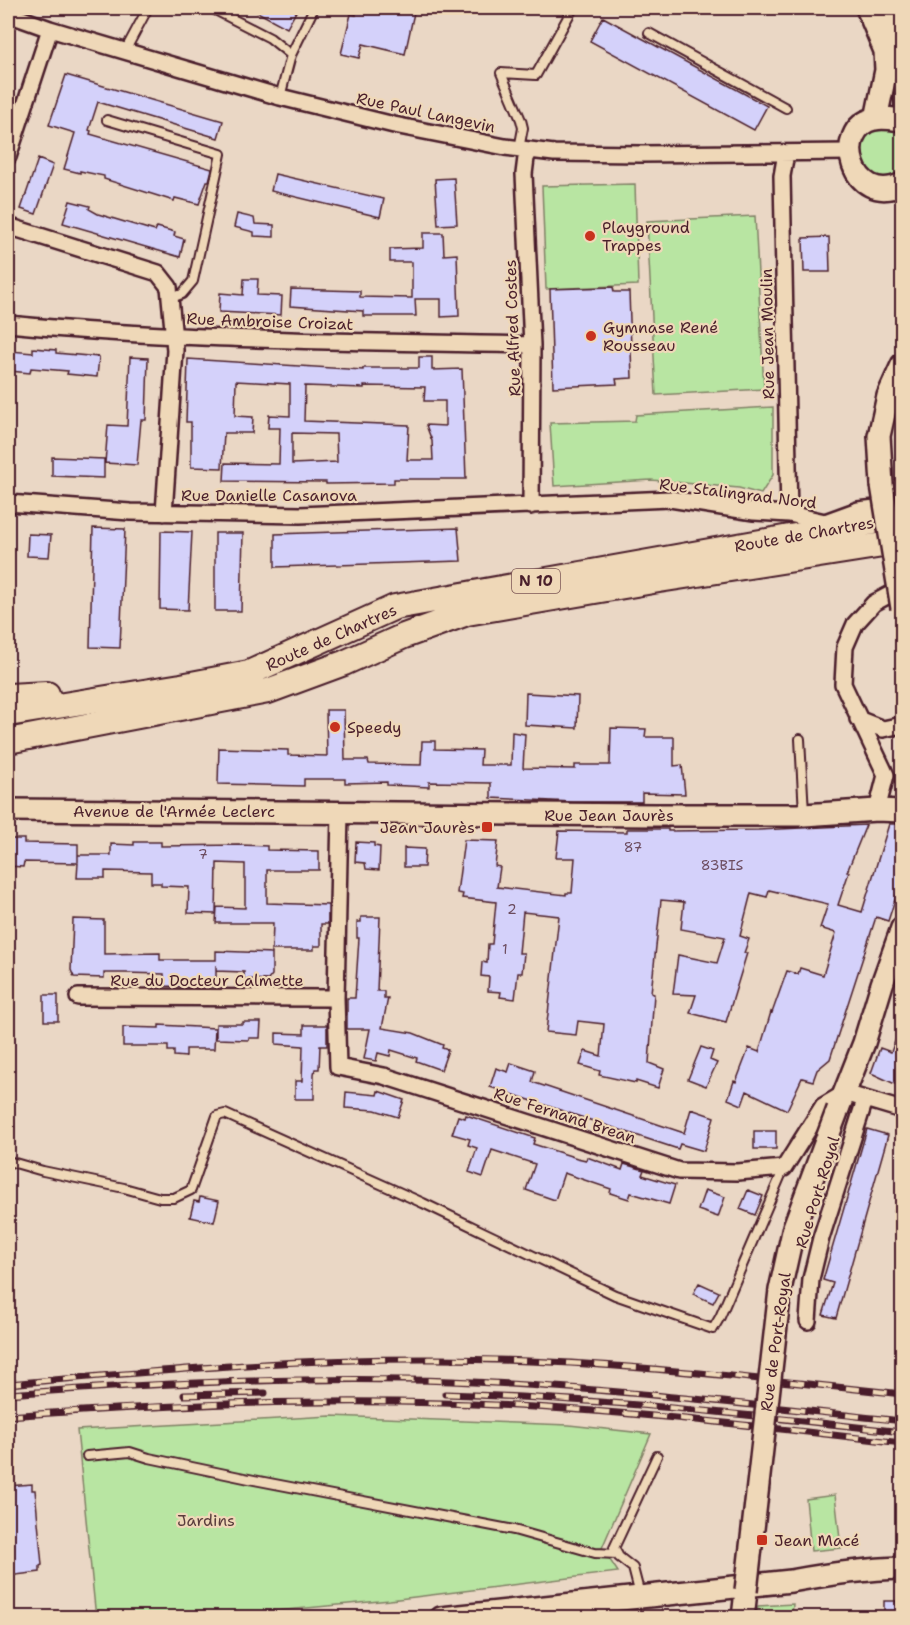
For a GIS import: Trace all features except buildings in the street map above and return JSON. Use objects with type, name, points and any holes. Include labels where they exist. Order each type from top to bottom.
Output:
[{"type":"main road","name":"Route de Chartres","points":[[8,714],[181,687],[249,673],[395,607],[903,517]]},
{"type":"main road","name":"Route de Chartres","points":[[8,741],[268,691],[467,613],[903,542]]},
{"type":"main road","points":[[8,696],[54,693],[160,678],[181,687]]},
{"type":"street","points":[[892,8],[895,33]]},
{"type":"street","points":[[871,9],[885,51],[886,70],[876,119]]},
{"type":"street","name":"Rue Paul Langevin","points":[[8,14],[50,29],[280,97],[394,125],[524,150],[641,154],[850,152]]},
{"type":"street","points":[[8,157],[12,130],[50,29]]},
{"type":"street","points":[[901,120],[876,119],[866,122],[856,134],[850,152],[854,168],[867,183],[879,188],[902,186]]},
{"type":"street","name":"Rue Alfred Costes","points":[[524,150],[532,345],[531,506]]},
{"type":"street","name":"Rue Jean Moulin","points":[[786,153],[782,176],[789,514]]},
{"type":"street","points":[[8,226],[158,273],[169,287],[175,350],[164,513]]},
{"type":"street","name":"Rue Ambroise Croizat","points":[[8,324],[173,336],[532,345]]},
{"type":"street","points":[[903,365],[888,396],[879,436],[882,485],[903,608]]},
{"type":"street","name":"Rue Stalingrad Nord","points":[[531,506],[670,499],[754,512],[789,514],[825,522],[858,510],[903,505]]},
{"type":"street","name":"Rue Danielle Casanova","points":[[8,503],[130,512],[300,515],[531,506]]},
{"type":"street","points":[[877,810],[886,775],[843,684],[845,647],[855,624],[874,603],[903,588]]},
{"type":"street","points":[[858,718],[883,729],[903,725]]},
{"type":"street","name":"Rue Jean Jaurès","points":[[877,810],[903,794]]},
{"type":"street","name":"Avenue de l'Armée Leclerc","points":[[8,810],[340,813]]},
{"type":"street","name":"Rue Jean Jaurès","points":[[340,813],[804,815],[877,810],[903,811]]},
{"type":"street","points":[[336,998],[340,813]]},
{"type":"street","name":"Rue de Port-Royal","points":[[744,1617],[780,1290],[794,1227],[864,1043],[882,984],[903,928]]},
{"type":"street","name":"Rue de Port-Royal","points":[[864,1043],[903,962]]},
{"type":"street","name":"Rue du Docteur Calmette","points":[[78,997],[336,998]]},
{"type":"street","name":"Rue Fernand Brean","points":[[336,998],[338,1067],[384,1076],[679,1171],[737,1172],[784,1168]]},
{"type":"street","points":[[784,1168],[823,1106],[842,1101],[867,1100],[903,1110]]},
{"type":"street","name":"Rue Port Royal","points":[[808,1321],[811,1279],[821,1238],[842,1168],[867,1100]]},
{"type":"street","points":[[441,1617],[533,1612],[641,1596],[791,1581],[834,1573],[903,1568]]},
{"type":"lane","points":[[125,51],[148,8]]},
{"type":"lane","points":[[211,8],[270,38],[291,55]]},
{"type":"lane","points":[[280,97],[291,55],[314,8]]},
{"type":"lane","points":[[524,150],[521,120],[501,73],[536,75],[573,8]]},
{"type":"lane","points":[[871,9],[895,33],[901,120]]},
{"type":"lane","points":[[649,33],[786,108]]},
{"type":"lane","points":[[885,51],[895,33]]},
{"type":"lane","points":[[106,120],[221,154],[193,282],[182,294],[171,298]]},
{"type":"lane","points":[[800,739],[804,815]]},
{"type":"lane","points":[[8,1161],[160,1198],[174,1198],[191,1190],[217,1116],[225,1114],[423,1203],[615,1295],[713,1329],[784,1168]]},
{"type":"lane","points":[[899,1214],[903,1203]]},
{"type":"lane","points":[[87,1456],[130,1452],[254,1480],[514,1530],[595,1553],[617,1554]]},
{"type":"lane","points":[[641,1596],[633,1568],[617,1554],[614,1548],[657,1456]]},
{"type":"green space","points":[[878,127],[894,128],[902,133],[902,171],[890,177],[879,177],[870,172],[860,155],[861,145],[867,135]]},
{"type":"green space","name":"Playground Trappes","points":[[635,184],[638,285],[546,289],[542,186]]},
{"type":"green space","points":[[755,216],[764,389],[656,395],[647,221]]},
{"type":"green space","points":[[773,407],[773,475],[761,494],[739,488],[651,480],[554,486],[550,423],[635,421],[636,415]]},
{"type":"green space","name":"Jardins","points":[[331,1416],[569,1425],[651,1434],[602,1548],[618,1572],[390,1600],[212,1617],[96,1618],[77,1430]]},
{"type":"green space","points":[[835,1495],[841,1548],[811,1551],[806,1499]]},
{"type":"green space","points":[[793,1604],[792,1617],[756,1617],[758,1606]]},
{"type":"railway","points":[[8,1384],[267,1364],[424,1359],[603,1365],[902,1394]]},
{"type":"railway","points":[[8,1394],[229,1382],[340,1379],[451,1381],[621,1392],[902,1421]]},
{"type":"railway","points":[[184,1395],[265,1393]]},
{"type":"railway","points":[[445,1394],[617,1403],[902,1432]]},
{"type":"railway","points":[[8,1416],[225,1404],[442,1403],[615,1413],[730,1423],[902,1443]]},
{"type":"place","name":"Playground Trappes","points":[[590,236]]},
{"type":"place","name":"Gymnase René Rousseau","points":[[591,336]]},
{"type":"place","name":"Speedy","points":[[335,727]]},
{"type":"place","name":"Jean Jaurès","points":[[487,827]]},
{"type":"place","name":"Jean Macé","points":[[762,1540]]}]
